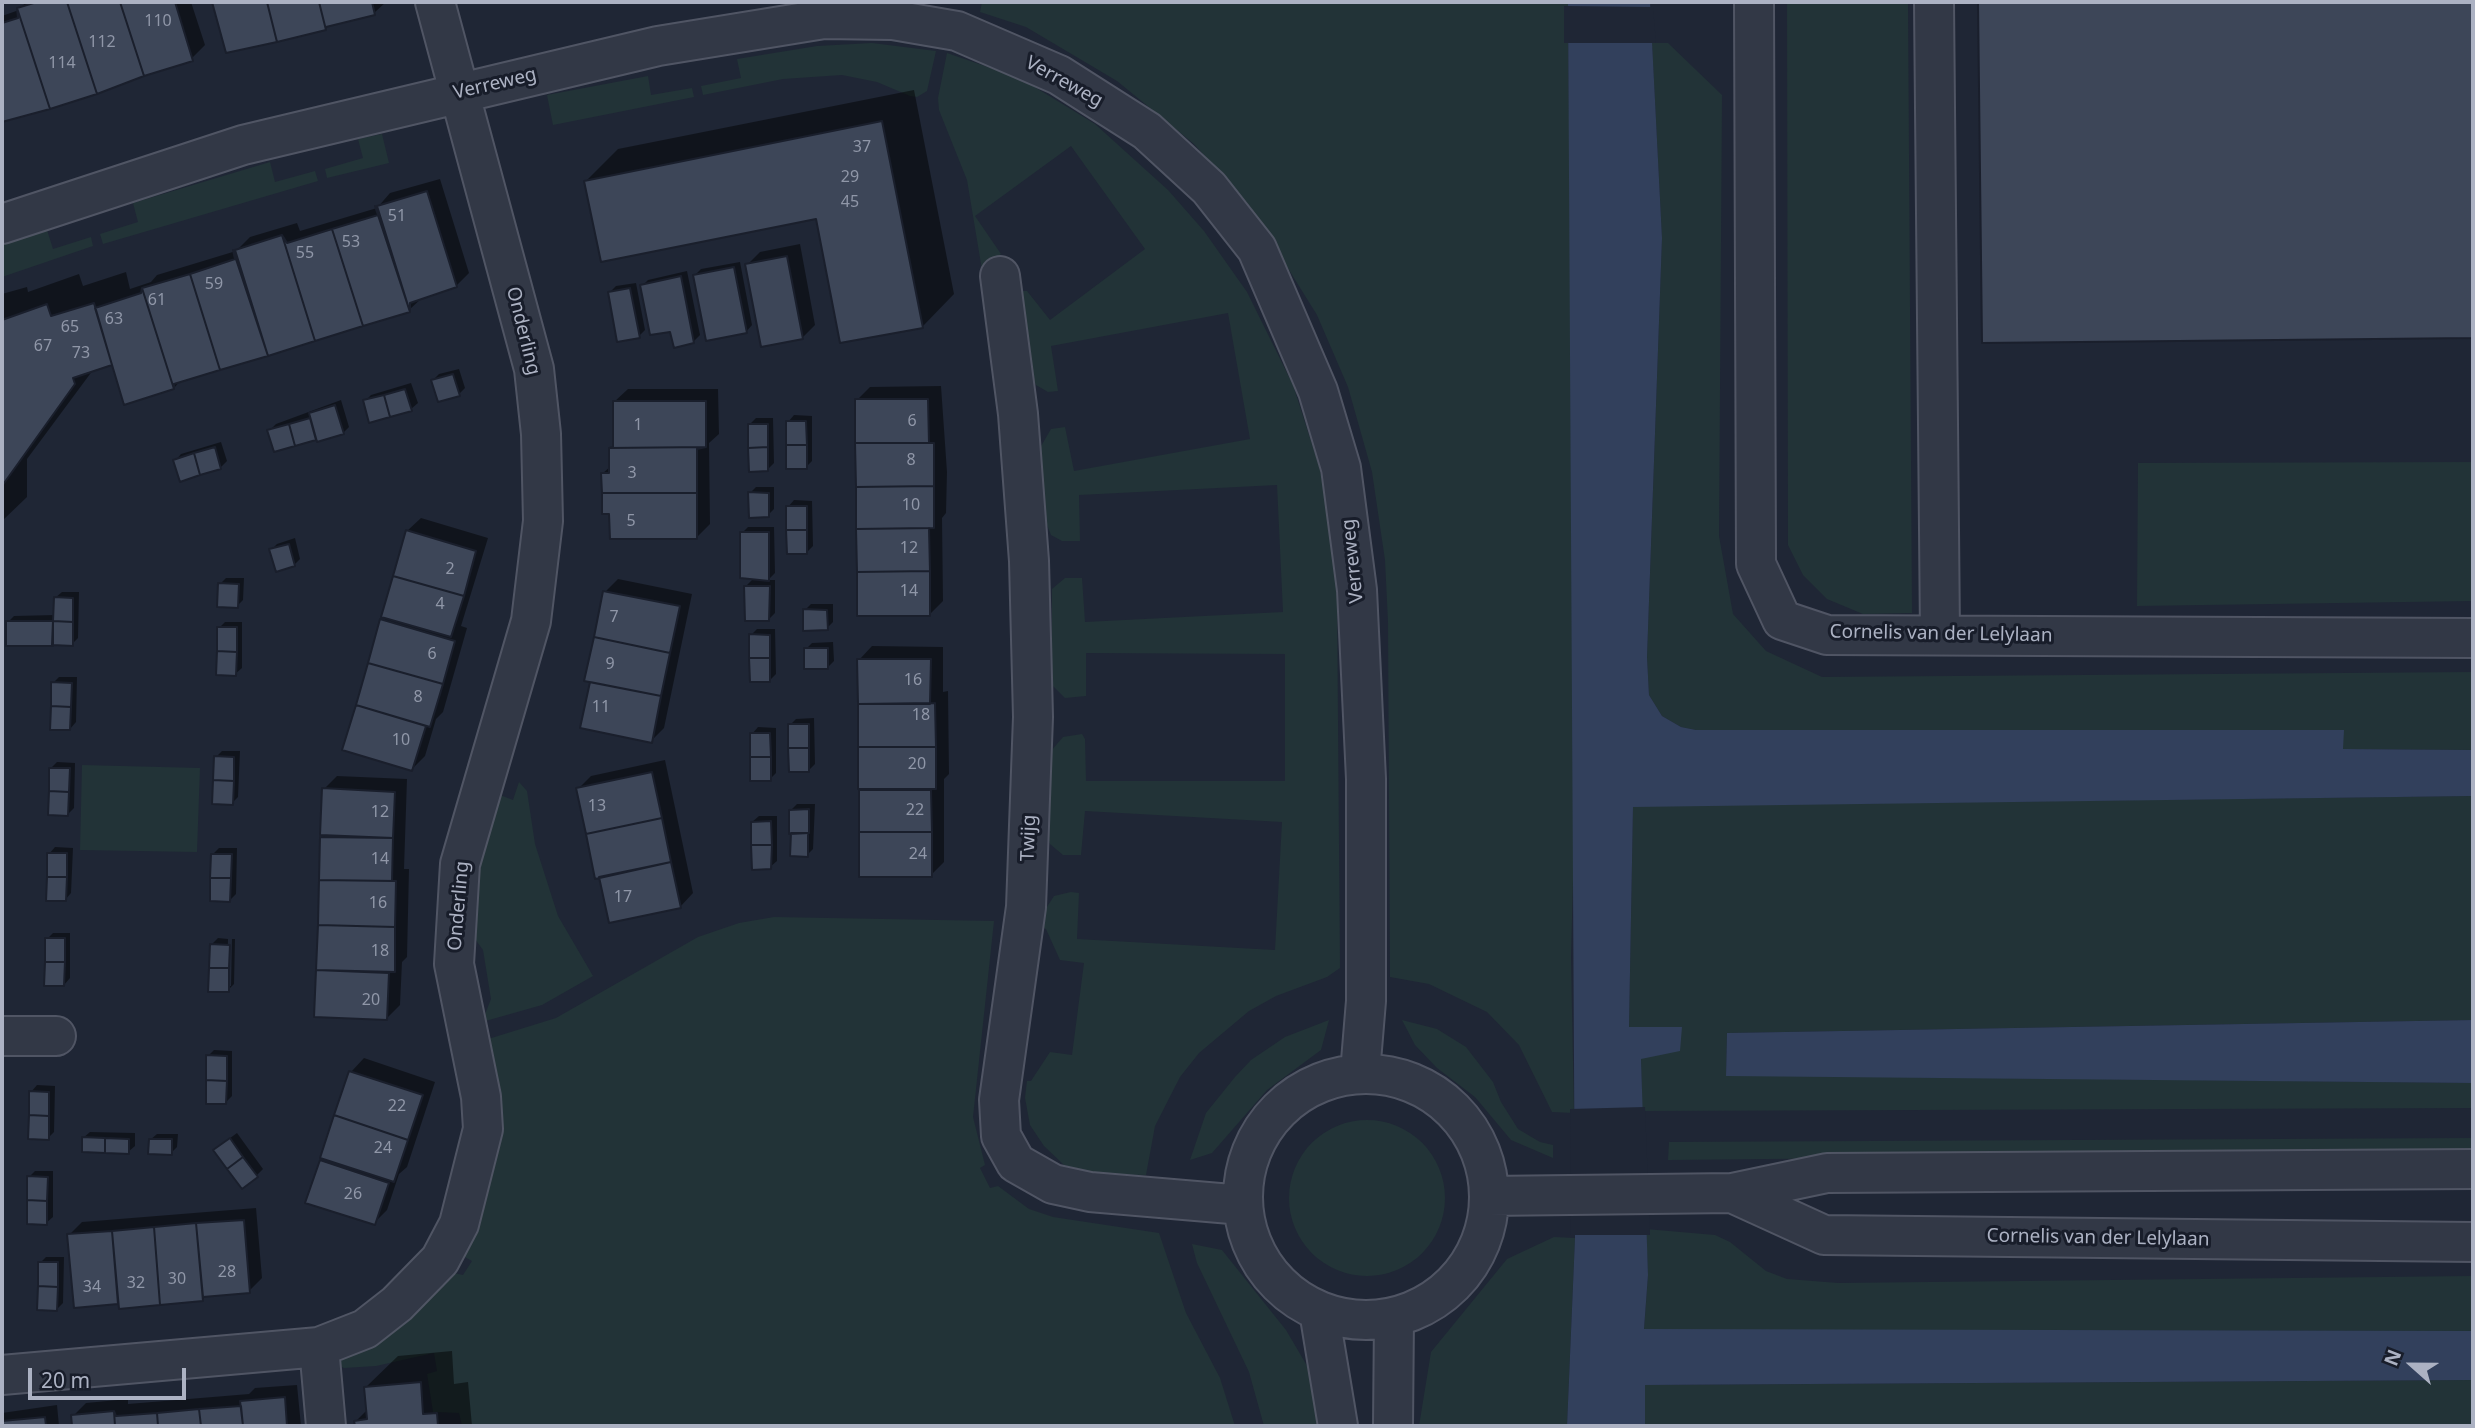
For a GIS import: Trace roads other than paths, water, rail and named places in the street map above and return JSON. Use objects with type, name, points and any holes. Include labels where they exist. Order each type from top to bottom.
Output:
[{"type":"street","name":"Onderling","points":[[2,1375],[319,1347],[365,1329],[397,1304],[440,1260],[459,1224],[483,1129],[481,1097],[454,964],[460,864],[531,621],[543,521],[541,434],[534,369],[435,2]]},
{"type":"street","name":"Cornelis van der Lelylaan","points":[[1754,2],[1756,564],[1783,620],[1827,635],[2473,638]]},
{"type":"street","points":[[1934,2],[1940,635]]},
{"type":"street","name":"Verreweg","points":[[2,224],[243,145],[658,46],[824,19],[893,20],[957,31],[1059,75],[1147,131],[1209,188],[1257,249],[1318,391],[1341,468],[1357,590],[1366,779],[1366,1001],[1360,1073]]},
{"type":"street","name":"Twijg","points":[[1000,276],[1013,364],[1029,561],[1032,717],[1026,896],[999,1100],[1001,1136],[1016,1163],[1053,1184],[1090,1192],[1243,1205]]},
{"type":"street","points":[[2,1036],[56,1036]]},
{"type":"street","points":[[1360,1073],[1380,1074],[1418,1085],[1451,1107],[1464,1122],[1482,1157],[1489,1196],[1483,1236],[1463,1273],[1433,1301],[1394,1317],[1356,1321],[1319,1311],[1285,1291],[1260,1261],[1245,1224],[1242,1185],[1252,1147],[1273,1115],[1304,1090],[1340,1076],[1360,1073]]},
{"type":"street","name":"Cornelis van der Lelylaan","points":[[1489,1196],[1663,1196],[1732,1193],[1827,1173],[2473,1169]]},
{"type":"street","name":"Cornelis van der Lelylaan","points":[[1732,1193],[1824,1235],[2473,1242]]},
{"type":"street","points":[[1319,1311],[1338,1426]]},
{"type":"street","points":[[1393,1426],[1394,1317]]},
{"type":"street","points":[[319,1347],[326,1426]]},
{"type":"water","points":[[1568,2],[1650,2],[1662,238],[1647,657],[1649,695],[1662,716],[1681,727],[1696,730],[2344,730],[2343,749],[2473,750],[2473,796],[1633,807],[1629,1027],[1682,1027],[1680,1051],[1641,1059],[1648,1275],[1644,1329],[2473,1331],[2473,1380],[1645,1385],[1645,1426],[1567,1426],[1575,1238]]},
{"type":"water","points":[[2473,1020],[2473,1083],[1726,1076],[1727,1033]]}]
